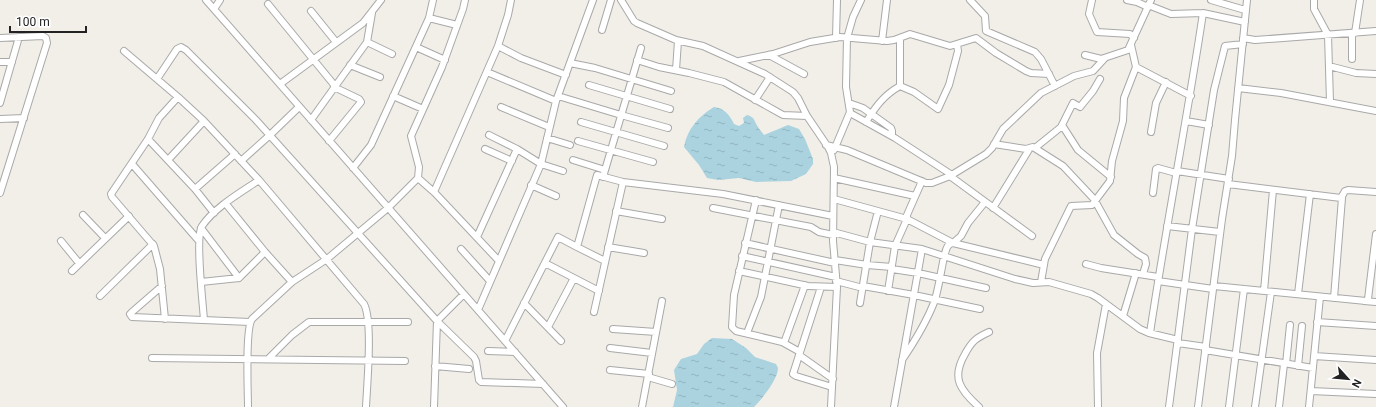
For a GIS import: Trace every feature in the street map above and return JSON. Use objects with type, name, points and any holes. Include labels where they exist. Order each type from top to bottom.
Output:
[{"type":"street","points":[[206,0],[563,407]]},
{"type":"street","points":[[214,9],[220,0]]},
{"type":"street","points":[[280,84],[363,23],[381,0]]},
{"type":"street","points":[[353,168],[371,145],[429,18],[433,0]]},
{"type":"street","points":[[248,407],[250,322],[292,282],[327,259],[358,234],[388,208],[418,178],[419,167],[410,139],[445,60],[465,0]]},
{"type":"street","points":[[434,192],[498,46],[511,0]]},
{"type":"street","points":[[478,310],[540,164],[557,98],[593,0]]},
{"type":"street","points":[[602,30],[611,0]]},
{"type":"street","points":[[836,38],[837,0]]},
{"type":"street","points":[[832,155],[850,113],[846,87],[847,38],[853,17],[861,0]]},
{"type":"street","points":[[882,40],[887,0]]},
{"type":"street","points":[[970,0],[984,16],[986,31],[1035,52],[1041,59],[1055,86]]},
{"type":"street","points":[[1092,0],[1089,14],[1097,32],[1130,34],[1134,38]]},
{"type":"street","points":[[1127,0],[1149,4],[1171,14],[1203,13],[1244,22]]},
{"type":"street","points":[[1211,0],[1245,10]]},
{"type":"street","points":[[1198,407],[1220,232],[1232,156],[1247,0]]},
{"type":"street","points":[[1314,0],[1314,9],[1328,35],[1330,102]]},
{"type":"street","points":[[1352,59],[1354,33],[1360,0]]},
{"type":"street","points":[[625,2],[636,22],[678,41],[703,46],[770,76],[796,94],[807,116],[832,155],[834,178],[833,234],[836,282],[832,407]]},
{"type":"street","points":[[268,4],[335,86],[361,102],[329,141]]},
{"type":"street","points":[[1085,55],[1098,59],[1130,49],[1149,4]]},
{"type":"street","points":[[312,11],[336,42]]},
{"type":"street","points":[[311,120],[367,42],[372,11]]},
{"type":"street","points":[[1150,333],[1203,13]]},
{"type":"street","points":[[429,18],[457,25]]},
{"type":"street","points":[[1169,407],[1186,285],[1192,229],[1202,175],[1214,90],[1224,46],[1243,41],[1376,31]]},
{"type":"street","points":[[738,62],[769,55],[808,43],[836,38],[890,41],[912,34],[949,46],[973,38],[978,39],[996,53],[1026,72],[1049,74]]},
{"type":"street","points":[[0,38],[43,36],[46,38],[47,43],[1,189]]},
{"type":"street","points":[[0,100],[19,38]]},
{"type":"street","points":[[900,38],[900,86]]},
{"type":"street","points":[[676,70],[678,41]]},
{"type":"street","points":[[367,42],[392,54]]},
{"type":"street","points":[[900,86],[912,91],[936,109],[939,108],[950,85],[958,51],[957,44]]},
{"type":"street","points":[[1041,282],[1045,259],[1071,206],[1092,205],[1109,183],[1112,161],[1123,121],[1124,98],[1136,67],[1131,45]]},
{"type":"street","points":[[498,46],[521,58],[566,75]]},
{"type":"street","points":[[416,47],[445,60]]},
{"type":"street","points":[[157,79],[177,49],[184,48],[252,115],[437,321],[475,359],[478,379],[480,381],[543,384]]},
{"type":"street","points":[[604,173],[640,48]]},
{"type":"street","points":[[124,51],[204,121],[241,160],[364,304],[367,311],[368,322],[366,407]]},
{"type":"street","points":[[769,55],[804,74]]},
{"type":"street","points":[[826,144],[847,150],[922,181],[932,183],[951,175],[986,154],[1003,129],[1041,93],[1076,75],[1093,71],[1105,58]]},
{"type":"street","points":[[637,60],[659,68],[676,70],[724,82],[783,115],[807,116]]},
{"type":"street","points":[[0,62],[12,62]]},
{"type":"street","points":[[570,63],[595,68],[671,91]]},
{"type":"street","points":[[350,66],[380,77]]},
{"type":"street","points":[[1329,66],[1356,73],[1376,74]]},
{"type":"street","points":[[1136,67],[1190,96]]},
{"type":"street","points":[[486,72],[557,98],[668,128]]},
{"type":"street","points":[[755,100],[770,76]]},
{"type":"street","points":[[993,208],[1033,148],[1062,125],[1073,103],[1080,107],[1093,91],[1100,79]]},
{"type":"street","points":[[1151,132],[1156,101],[1166,82]]},
{"type":"street","points":[[589,85],[670,109]]},
{"type":"street","points":[[866,122],[880,101],[889,92],[900,86]]},
{"type":"street","points":[[1238,88],[1281,93],[1376,111]]},
{"type":"street","points":[[393,96],[423,109]]},
{"type":"street","points":[[165,319],[160,266],[153,244],[111,194],[132,164],[158,121],[178,97]]},
{"type":"street","points":[[849,102],[862,108],[891,128],[892,136]]},
{"type":"street","points":[[241,160],[270,135],[299,106]]},
{"type":"street","points":[[501,107],[549,127]]},
{"type":"street","points":[[850,113],[892,136],[951,175],[1032,236]]},
{"type":"street","points":[[0,120],[24,118]]},
{"type":"street","points":[[168,160],[204,121]]},
{"type":"street","points":[[1186,121],[1209,125]]},
{"type":"street","points":[[581,122],[664,146]]},
{"type":"street","points":[[1062,125],[1078,150],[1111,177]]},
{"type":"street","points":[[488,135],[517,149],[540,164],[563,171]]},
{"type":"street","points":[[547,138],[570,145]]},
{"type":"street","points":[[148,139],[195,189],[214,212]]},
{"type":"street","points":[[578,141],[653,162]]},
{"type":"street","points":[[994,144],[1026,149],[1033,148],[1062,166],[1095,202],[1114,235],[1145,258],[1146,264],[1140,274],[1123,316]]},
{"type":"street","points":[[485,149],[512,161]]},
{"type":"street","points":[[477,237],[517,149]]},
{"type":"street","points":[[195,189],[235,154]]},
{"type":"street","points":[[573,160],[623,182],[723,194],[834,216]]},
{"type":"street","points":[[132,164],[199,241]]},
{"type":"street","points":[[1153,193],[1156,169],[1158,168],[1202,175],[1228,182],[1273,190],[1342,198]]},
{"type":"street","points":[[577,247],[597,175],[604,173]]},
{"type":"street","points":[[418,178],[434,192],[499,261]]},
{"type":"street","points":[[834,178],[915,196]]},
{"type":"street","points":[[204,320],[199,241],[201,228],[214,212],[259,180]]},
{"type":"street","points":[[888,291],[895,246],[922,181]]},
{"type":"street","points":[[594,312],[623,182]]},
{"type":"street","points":[[531,185],[556,196]]},
{"type":"street","points":[[1255,407],[1268,291],[1273,190]]},
{"type":"street","points":[[1334,298],[1342,198],[1345,191],[1348,190],[1376,192]]},
{"type":"street","points":[[1298,294],[1310,194]]},
{"type":"street","points":[[834,199],[907,219],[953,243],[1044,265]]},
{"type":"street","points":[[756,200],[751,216],[734,297],[732,327],[734,330],[784,343],[833,379]]},
{"type":"street","points":[[902,360],[916,340],[935,299],[947,246],[961,236],[968,223],[985,202]]},
{"type":"street","points":[[226,204],[265,252],[292,282]]},
{"type":"street","points":[[747,333],[761,297],[772,248],[779,205]]},
{"type":"street","points":[[713,208],[811,227],[819,232],[870,242],[922,249],[1015,279],[1031,282],[1049,282],[1091,294],[1140,329],[1150,333],[1178,342],[1235,356],[1313,368]]},
{"type":"street","points":[[616,211],[662,219]]},
{"type":"street","points":[[860,303],[870,242],[878,211]]},
{"type":"street","points":[[83,215],[105,238]]},
{"type":"street","points":[[72,271],[128,216]]},
{"type":"street","points":[[1167,226],[1220,232]]},
{"type":"street","points":[[201,228],[239,278]]},
{"type":"street","points":[[1364,301],[1368,298],[1376,234]]},
{"type":"street","points":[[505,341],[558,237],[605,260]]},
{"type":"street","points":[[61,241],[79,263]]},
{"type":"street","points":[[746,243],[835,261],[892,268],[986,288]]},
{"type":"street","points":[[100,296],[153,244]]},
{"type":"street","points":[[608,247],[644,253]]},
{"type":"street","points":[[461,249],[490,281]]},
{"type":"street","points":[[894,407],[922,249]]},
{"type":"street","points":[[202,282],[239,278],[265,252]]},
{"type":"street","points":[[742,256],[836,282],[914,295],[980,309]]},
{"type":"street","points":[[545,263],[599,291]]},
{"type":"street","points":[[1086,264],[1098,268],[1140,274],[1186,285],[1268,291],[1376,302]]},
{"type":"street","points":[[739,271],[805,285],[821,286],[836,282]]},
{"type":"street","points":[[548,327],[574,278]]},
{"type":"street","points":[[784,343],[805,285]]},
{"type":"street","points":[[162,286],[130,314],[132,317],[250,322]]},
{"type":"street","points":[[821,286],[793,372],[794,376],[832,387]]},
{"type":"street","points":[[1229,407],[1244,289]]},
{"type":"street","points":[[434,407],[437,321],[464,294]]},
{"type":"street","points":[[1309,407],[1320,297]]},
{"type":"street","points":[[642,407],[662,301]]},
{"type":"street","points":[[524,303],[561,341]]},
{"type":"street","points":[[1098,407],[1097,353],[1106,304]]},
{"type":"street","points":[[268,359],[292,335],[308,322],[408,322]]},
{"type":"street","points":[[1317,322],[1376,326]]},
{"type":"street","points":[[1279,407],[1290,325]]},
{"type":"street","points":[[1298,366],[1302,326]]},
{"type":"street","points":[[613,329],[656,332]]},
{"type":"street","points":[[979,407],[965,394],[958,381],[958,371],[962,358],[972,341],[977,337],[990,332]]},
{"type":"street","points":[[610,348],[652,353]]},
{"type":"street","points":[[488,351],[515,352]]},
{"type":"street","points":[[1314,356],[1376,360]]},
{"type":"street","points":[[152,358],[405,361]]},
{"type":"street","points":[[435,366],[469,369]]},
{"type":"street","points":[[610,370],[648,375],[672,384]]},
{"type":"street","points":[[1310,392],[1376,394]]},
{"type":"water","points":[[714,107],[724,110],[734,124],[739,126],[744,123],[743,118],[747,115],[752,117],[764,135],[788,125],[799,129],[805,139],[813,159],[813,164],[806,174],[791,181],[756,182],[739,178],[718,180],[707,178],[699,165],[684,147],[688,134],[694,124]]},
{"type":"water","points":[[712,338],[732,339],[746,348],[755,357],[776,364],[778,368],[773,383],[754,407],[673,407],[677,390],[674,370],[681,359],[697,354],[704,344]]}]
